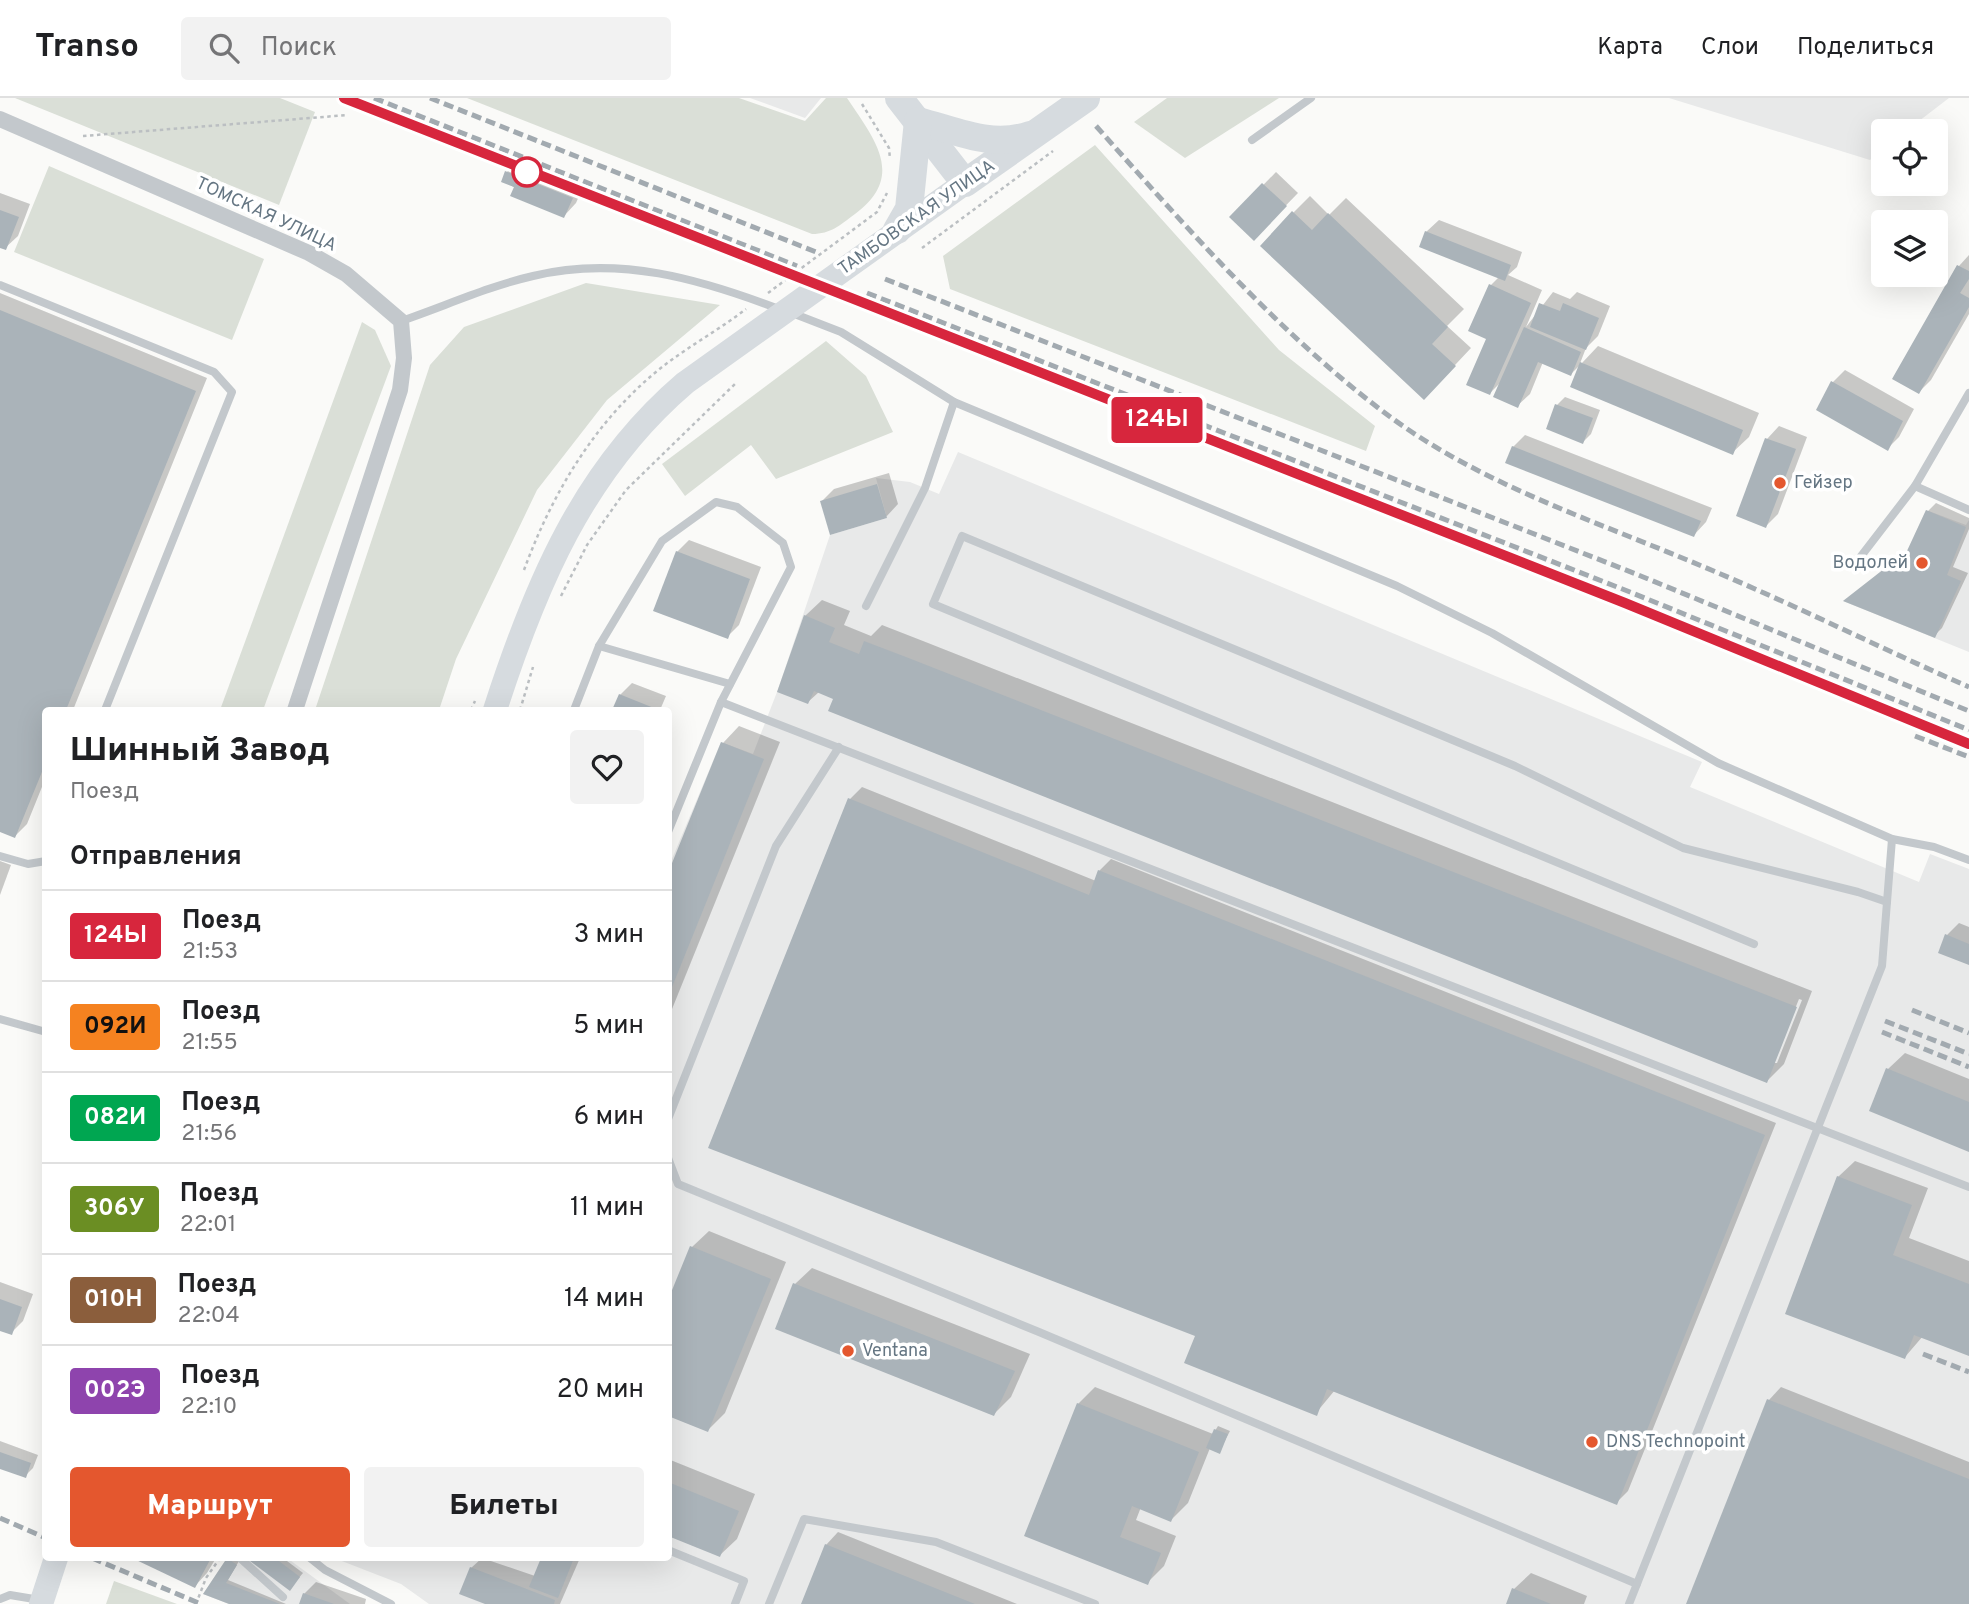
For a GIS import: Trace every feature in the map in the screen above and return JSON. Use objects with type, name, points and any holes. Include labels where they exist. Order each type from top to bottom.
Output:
[{"type":"highway","points":[[899,98],[965,183]]},
{"type":"highway","name":"ТАМБОВСКАЯ УЛИЦА","points":[[965,183],[1046,141],[1086,98]]},
{"type":"highway","points":[[918,121],[975,139],[1046,141]]},
{"type":"highway","points":[[897,230],[909,209],[918,121]]},
{"type":"main road","name":"ТАМБОВСКАЯ УЛИЦА","points":[[496,707],[538,592],[569,526],[603,471],[648,414],[684,383],[719,361],[965,183]]},
{"type":"main road","points":[[42,1602],[55,1561]]},
{"type":"street","name":"ТОМСКАЯ УЛИЦА","points":[[0,119],[309,253],[346,274],[401,321]]},
{"type":"street","points":[[296,707],[400,390],[404,358],[401,321]]},
{"type":"lane","points":[[1252,140],[1311,98]]},
{"type":"lane","points":[[401,321],[533,276],[585,267],[659,271],[723,288],[841,332],[954,402],[1397,586],[1492,633],[1718,762],[1892,839],[1934,847],[1969,860]]},
{"type":"lane","points":[[0,285],[214,372],[232,391],[106,707]]},
{"type":"lane","points":[[1856,565],[1915,486],[1969,393]]},
{"type":"lane","points":[[866,606],[925,488],[954,402]]},
{"type":"lane","points":[[1915,486],[1969,510]]},
{"type":"lane","points":[[575,707],[599,646],[662,541],[716,502],[737,507],[783,543],[791,567],[721,702],[672,822]]},
{"type":"lane","points":[[1754,944],[933,604],[962,536],[1515,766],[1683,848],[1858,892],[1887,902]]},
{"type":"lane","points":[[599,646],[730,684]]},
{"type":"lane","points":[[721,702],[1969,1187]]},
{"type":"lane","points":[[672,1109],[776,846],[839,747]]},
{"type":"lane","points":[[1629,1604],[1882,966],[1892,839]]},
{"type":"lane","points":[[0,856],[28,864],[42,862]]},
{"type":"lane","points":[[0,1019],[42,1031]]},
{"type":"lane","points":[[672,1168],[678,1184],[1052,1337],[1637,1584]]},
{"type":"lane","points":[[769,1604],[804,1519],[936,1542],[1095,1604]]},
{"type":"lane","points":[[672,1552],[744,1581],[734,1604]]},
{"type":"lane","points":[[243,1561],[283,1597]]},
{"type":"lane","points":[[314,1561],[325,1570],[391,1604]]},
{"type":"lane","points":[[0,1599],[10,1595],[42,1602]]},
{"type":"path","points":[[862,104],[889,148],[890,159]]},
{"type":"path","points":[[48,139],[348,115]]},
{"type":"path","points":[[922,248],[1046,141]]},
{"type":"path","points":[[760,299],[877,212],[892,183]]},
{"type":"path","points":[[704,340],[749,307]]},
{"type":"path","points":[[556,606],[587,545],[626,489],[736,383]]},
{"type":"path","points":[[521,707],[534,664]]},
{"type":"path","points":[[196,1604],[218,1561]]},
{"type":"shaded area","points":[[15,98],[280,98],[315,112],[279,205]]},
{"type":"shaded area","points":[[467,98],[739,98],[805,121],[826,98],[847,98],[875,143],[881,158],[882,172],[879,186],[870,200],[855,214],[830,231],[812,234]]},
{"type":"shaded area","points":[[750,98],[821,98],[805,118]]},
{"type":"shaded area","points":[[1167,98],[1279,98],[1185,158],[1134,122]]},
{"type":"shaded area","points":[[1669,98],[1949,98],[1922,119],[1871,119],[1870,160]]},
{"type":"shaded area","points":[[1095,145],[1279,350],[1375,426],[1366,451],[950,289],[943,256]]},
{"type":"shaded area","points":[[49,166],[264,259],[232,340],[14,252]]},
{"type":"shaded area","points":[[586,283],[720,305],[607,400],[537,490],[456,659],[440,707],[316,707],[430,365],[464,327]]},
{"type":"shaded area","points":[[362,322],[375,330],[391,366],[264,707],[221,707]]},
{"type":"shaded area","points":[[826,341],[866,376],[893,432],[776,479],[751,445],[685,496],[662,464]]},
{"type":"shaded area","points":[[958,452],[1702,762],[1690,787],[1919,882],[1930,854],[1969,869],[1969,1604],[429,1604],[401,1584],[342,1561],[672,1561],[672,859],[721,742],[753,754],[830,535],[887,518],[876,478],[910,482],[939,494]]},
{"type":"shaded area","name":"Водолей","points":[[1926,510],[1966,525],[1969,520],[1969,652],[1843,601],[1907,551]]},
{"type":"shaded area","points":[[225,1561],[291,1561],[350,1604],[229,1604],[203,1594]]},
{"type":"shaded area","points":[[114,1581],[177,1604],[106,1604]]},
{"type":"building","points":[[505,171],[573,198],[564,218],[510,196],[514,187],[501,182]]},
{"type":"building","points":[[1262,183],[1287,206],[1254,241],[1229,217]]},
{"type":"building","points":[[0,210],[19,217],[6,250],[0,248]]},
{"type":"building","points":[[1292,211],[1312,230],[1328,213],[1448,327],[1432,344],[1456,366],[1424,400],[1260,246]]},
{"type":"building","points":[[1425,231],[1511,265],[1505,281],[1419,247]]},
{"type":"building","points":[[1957,265],[1969,271],[1969,279],[1960,293],[1969,298],[1969,307],[1919,394],[1892,379],[1944,287],[1948,287],[1948,281]]},
{"type":"building","points":[[1489,284],[1531,303],[1490,395],[1466,385],[1486,339],[1468,331]]},
{"type":"building","points":[[1539,303],[1560,311],[1563,303],[1599,318],[1586,350],[1530,327]]},
{"type":"building","points":[[0,310],[196,391],[67,707],[42,707],[42,772],[15,838],[0,832]]},
{"type":"building","points":[[1524,327],[1581,352],[1571,376],[1538,362],[1518,408],[1493,397]]},
{"type":"building","points":[[1580,362],[1743,430],[1733,455],[1570,387]]},
{"type":"building","points":[[1831,381],[1903,421],[1888,451],[1816,410]]},
{"type":"building","points":[[1555,404],[1593,418],[1583,444],[1546,429]]},
{"type":"building","points":[[1765,438],[1796,449],[1766,528],[1736,516]]},
{"type":"building","points":[[1512,446],[1701,521],[1694,537],[1505,463]]},
{"type":"building","points":[[877,484],[887,518],[830,535],[820,501]]},
{"type":"building","name":"Водолей","points":[[1926,510],[1966,527],[1947,575],[1961,581],[1935,638],[1843,601],[1907,551]]},
{"type":"building","points":[[676,551],[750,579],[728,639],[653,611]]},
{"type":"building","points":[[804,615],[835,628],[829,642],[859,654],[864,641],[1797,1007],[1767,1083],[828,711],[833,699],[814,691],[808,704],[777,692]]},
{"type":"building","points":[[619,694],[652,707],[613,707]]},
{"type":"building","points":[[721,742],[764,759],[672,987],[672,863]]},
{"type":"building","points":[[848,798],[1089,895],[1098,870],[1765,1135],[1617,1505],[1327,1389],[1317,1416],[1184,1363],[1195,1336],[708,1148]]},
{"type":"building","points":[[1945,934],[1969,944],[1969,965],[1938,953]]},
{"type":"building","points":[[1886,1068],[1969,1102],[1969,1152],[1869,1111]]},
{"type":"building","points":[[1837,1176],[1912,1205],[1893,1255],[1969,1284],[1969,1356],[1914,1335],[1905,1359],[1785,1314]]},
{"type":"building","points":[[690,1246],[771,1279],[708,1432],[672,1418],[672,1290]]},
{"type":"building","points":[[793,1283],[1015,1371],[994,1416],[775,1329]]},
{"type":"building","points":[[0,1299],[22,1307],[12,1335],[0,1331]]},
{"type":"building","points":[[1767,1399],[1969,1479],[1969,1604],[1686,1604]]},
{"type":"building","points":[[1077,1403],[1199,1452],[1171,1522],[1132,1506],[1120,1537],[1161,1553],[1148,1585],[1024,1536]]},
{"type":"building","points":[[1214,1429],[1228,1434],[1220,1454],[1206,1448]]},
{"type":"building","points":[[0,1452],[31,1463],[26,1478],[0,1469]]},
{"type":"building","points":[[672,1484],[739,1511],[720,1557],[672,1538]]},
{"type":"building","points":[[825,1544],[975,1604],[801,1604]]},
{"type":"building","points":[[138,1561],[209,1561],[195,1588]]},
{"type":"building","points":[[225,1561],[231,1561],[237,1565],[226,1583],[280,1604],[229,1604],[203,1594]]},
{"type":"building","points":[[250,1561],[279,1561],[300,1577],[290,1591]]},
{"type":"building","points":[[540,1561],[573,1561],[558,1598],[529,1587]]},
{"type":"building","points":[[470,1567],[555,1600],[554,1604],[485,1604],[459,1594]]},
{"type":"building","points":[[1512,1588],[1551,1604],[1506,1604]]},
{"type":"building","points":[[303,1593],[334,1604],[299,1604]]},
{"type":"railway","points":[[344,98],[786,274]]},
{"type":"railway","points":[[374,98],[797,266]]},
{"type":"railway","points":[[430,98],[816,252]]},
{"type":"railway","points":[[1096,126],[1200,241],[1272,315],[1349,384],[1425,440],[1502,482],[1737,581],[1969,687]]},
{"type":"railway","points":[[885,279],[1636,574],[1969,711]]},
{"type":"railway","points":[[867,293],[1630,592],[1969,730]]},
{"type":"railway","points":[[855,301],[1625,603],[1969,744]]},
{"type":"railway","points":[[1915,736],[1969,757]]},
{"type":"railway","points":[[1912,1010],[1969,1033]]},
{"type":"railway","points":[[1885,1021],[1969,1054]]},
{"type":"railway","points":[[1882,1032],[1969,1067]]},
{"type":"railway","points":[[1923,1354],[1969,1372]]},
{"type":"railway","points":[[0,1518],[42,1536]]},
{"type":"railway","points":[[99,1561],[201,1604]]},
{"type":"train","name":"124Ы","points":[[344,98],[1625,603],[1969,744]]},
{"type":"place","name":"Гейзер","points":[[1780,483]]},
{"type":"place","name":"Водолей","points":[[1922,563]]},
{"type":"place","name":"Ventana","points":[[848,1351]]},
{"type":"place","name":"DNS Technopoint","points":[[1592,1442]]}]
